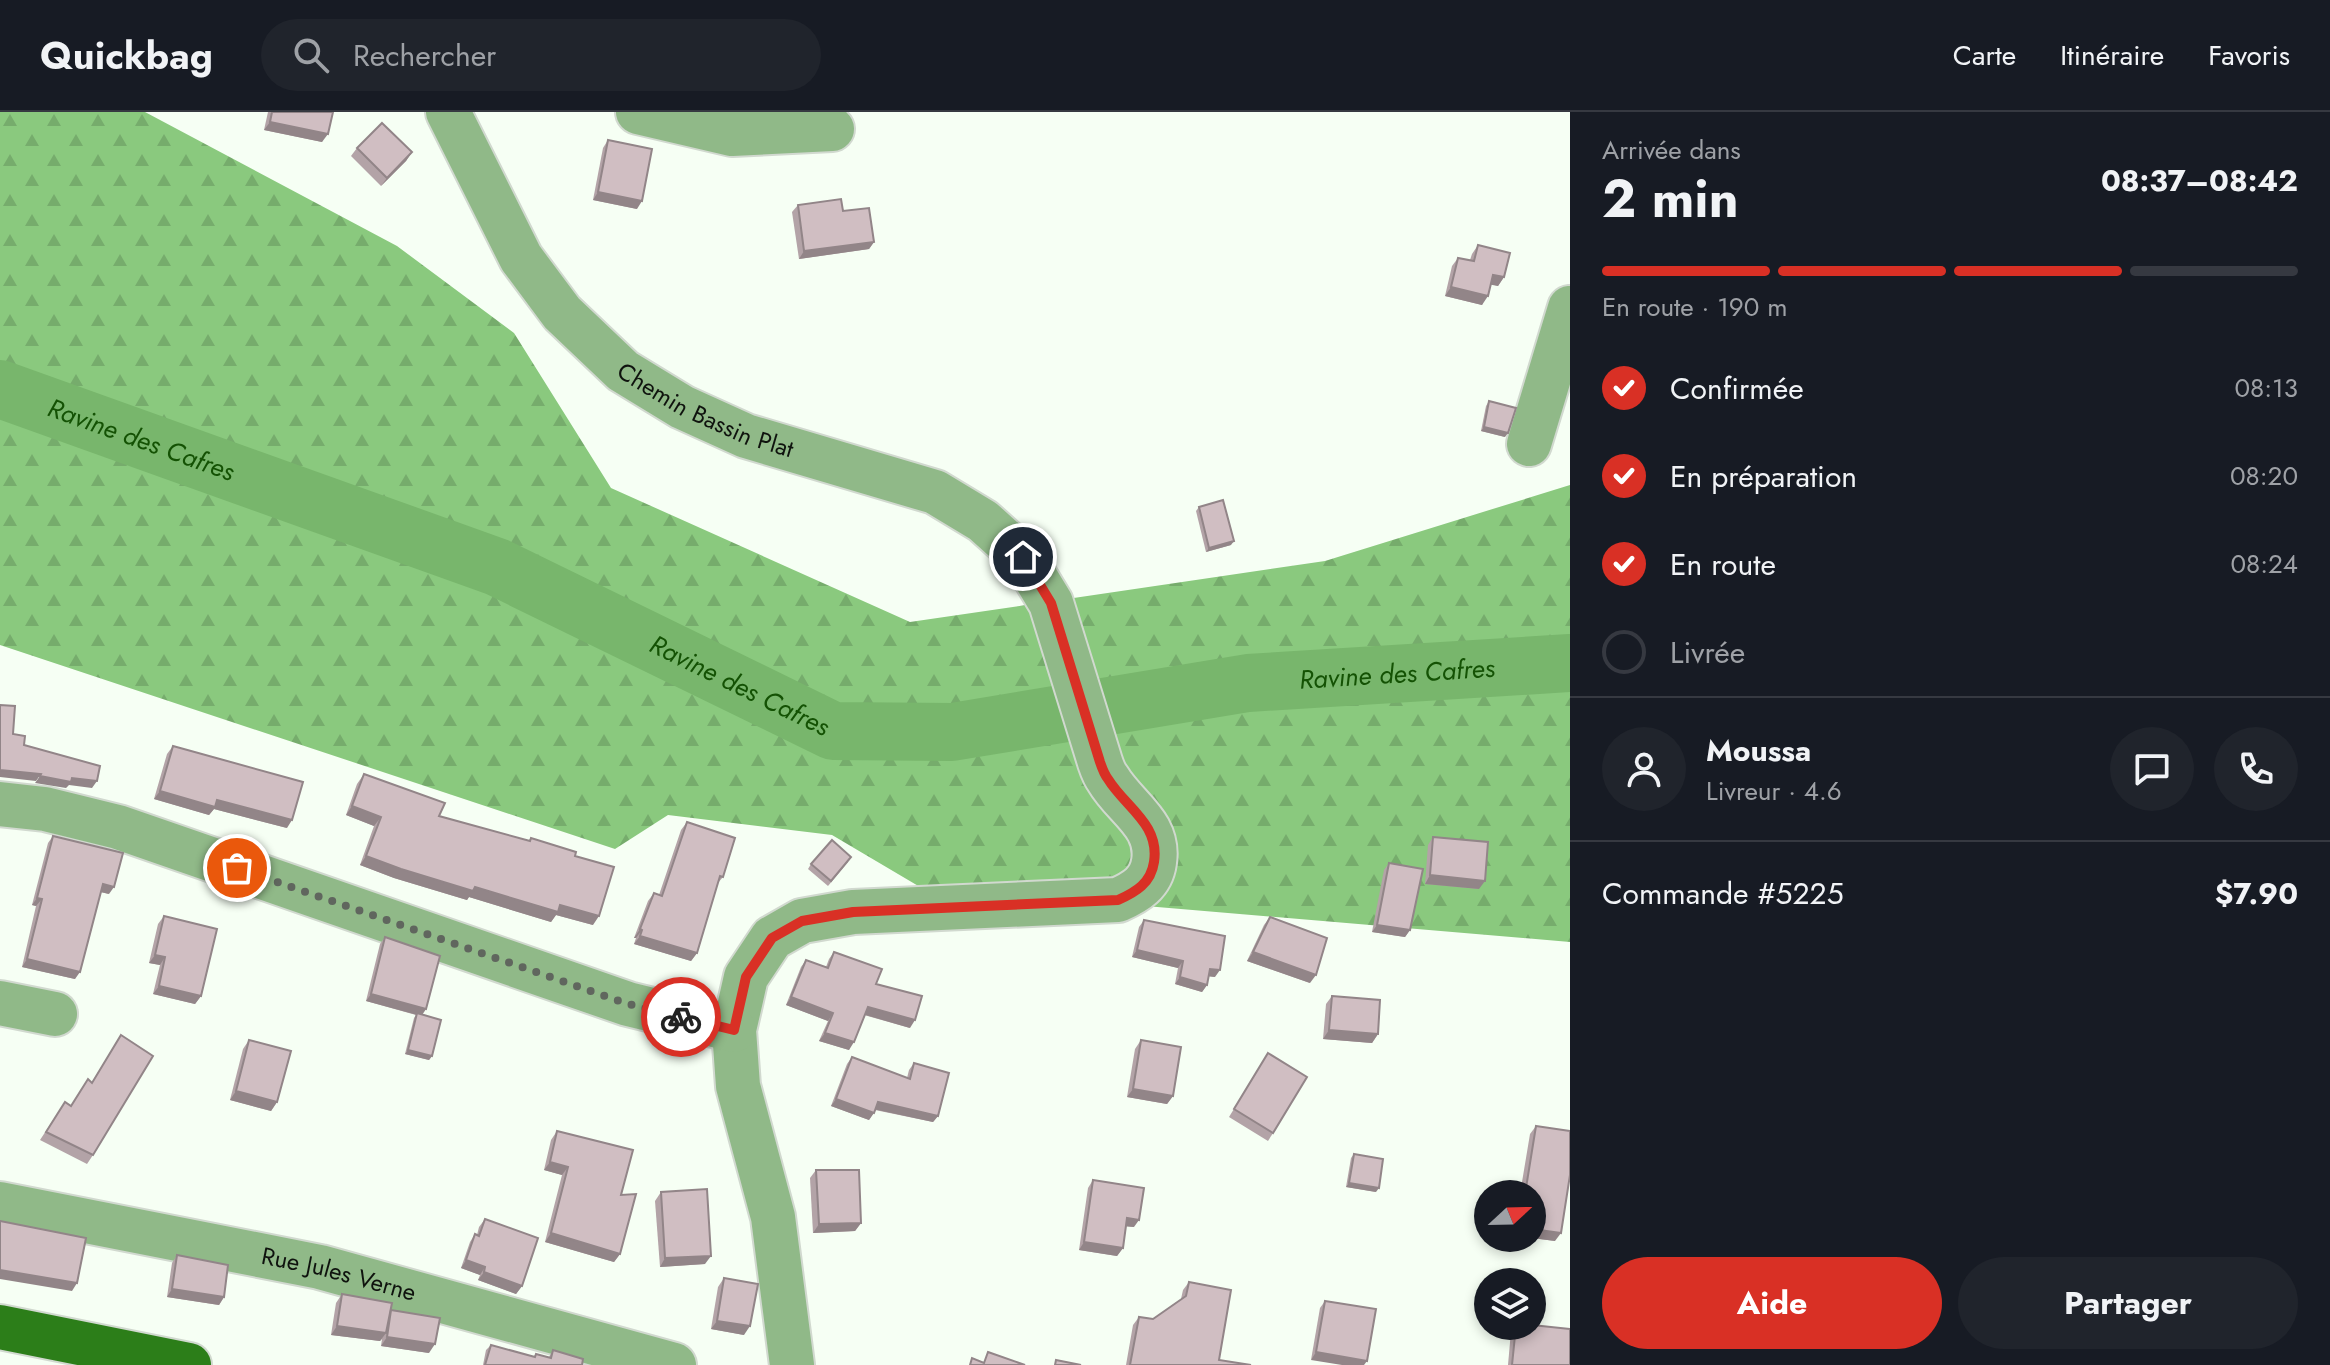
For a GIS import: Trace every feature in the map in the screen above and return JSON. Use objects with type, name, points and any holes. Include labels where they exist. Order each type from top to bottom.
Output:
[{"type":"main road","points":[[0,1327],[189,1365]]},
{"type":"street","name":"Chemin Bassin Plat","points":[[448,112],[521,258],[562,313],[623,371],[682,407],[746,436],[935,492],[983,521],[1023,557],[1051,603],[1108,780],[1144,822],[1157,848],[1152,873],[1136,892],[1118,900],[853,912],[802,921],[772,938],[746,977],[734,1030],[738,1086],[773,1217],[792,1365]]},
{"type":"street","points":[[638,112],[732,134],[832,129]]},
{"type":"street","points":[[1529,444],[1570,308]]},
{"type":"street","points":[[0,804],[45,809],[118,827],[628,1004],[734,1030]]},
{"type":"street","points":[[0,1003],[55,1014]]},
{"type":"street","name":"Rue Jules Verne","points":[[0,1204],[320,1267],[674,1365]]},
{"type":"green space","points":[[0,112],[145,112],[397,246],[514,333],[611,488],[910,622],[1325,561],[1570,485],[1570,942],[920,887],[832,835],[668,815],[615,849],[0,645]]},
{"type":"building","points":[[272,112],[333,112],[328,134],[270,122]]},
{"type":"building","points":[[382,123],[412,152],[387,178],[357,148]]},
{"type":"building","points":[[608,140],[652,149],[642,201],[598,192]]},
{"type":"building","points":[[841,199],[843,211],[869,208],[874,242],[804,251],[798,205]]},
{"type":"building","points":[[1478,245],[1510,253],[1504,277],[1493,275],[1488,296],[1451,287],[1458,258],[1474,261]]},
{"type":"building","points":[[1489,401],[1516,408],[1508,433],[1484,427]]},
{"type":"building","points":[[1223,500],[1234,541],[1209,548],[1199,507]]},
{"type":"building","points":[[0,705],[15,706],[13,734],[25,736],[24,745],[100,766],[97,781],[72,778],[71,782],[41,774],[0,770]]},
{"type":"building","points":[[173,746],[303,782],[292,820],[217,800],[215,807],[160,791]]},
{"type":"building","points":[[364,774],[445,803],[439,816],[530,841],[531,838],[576,852],[575,856],[614,867],[599,916],[560,905],[558,912],[475,887],[473,891],[366,856],[381,817],[352,806]]},
{"type":"building","points":[[687,822],[735,838],[697,953],[640,936],[654,893],[662,896]]},
{"type":"building","points":[[53,836],[123,853],[114,887],[103,884],[80,972],[27,959],[42,899],[37,898]]},
{"type":"building","points":[[1433,837],[1488,842],[1485,881],[1430,875]]},
{"type":"building","points":[[832,840],[851,857],[831,881],[811,864]]},
{"type":"building","points":[[1389,863],[1423,869],[1410,930],[1377,925]]},
{"type":"building","points":[[164,916],[217,929],[201,996],[159,986],[165,957],[155,955]]},
{"type":"building","points":[[1270,917],[1327,938],[1316,975],[1253,952]]},
{"type":"building","points":[[1144,920],[1225,936],[1220,970],[1210,969],[1207,985],[1180,977],[1183,961],[1137,950]]},
{"type":"building","points":[[385,937],[440,956],[426,1009],[371,994]]},
{"type":"building","points":[[834,952],[882,969],[876,984],[922,996],[915,1020],[868,1007],[854,1042],[825,1033],[833,1013],[791,997],[806,960],[828,968]]},
{"type":"building","points":[[1332,996],[1380,1000],[1378,1034],[1329,1030]]},
{"type":"building","points":[[417,1013],[441,1020],[432,1056],[408,1050]]},
{"type":"building","points":[[121,1035],[153,1056],[93,1155],[46,1132],[65,1102],[71,1106],[88,1079],[92,1083]]},
{"type":"building","points":[[249,1040],[291,1051],[277,1102],[236,1091]]},
{"type":"building","points":[[1141,1040],[1181,1047],[1173,1096],[1133,1089]]},
{"type":"building","points":[[1268,1053],[1307,1077],[1273,1133],[1234,1109]]},
{"type":"building","points":[[852,1057],[910,1079],[914,1063],[949,1073],[938,1116],[878,1102],[874,1113],[836,1099]]},
{"type":"building","points":[[1536,1126],[1570,1131],[1570,1175],[1561,1233],[1546,1231],[1546,1180],[1527,1180]]},
{"type":"building","points":[[557,1131],[633,1150],[621,1195],[636,1194],[620,1254],[551,1233],[568,1167],[550,1162]]},
{"type":"building","points":[[1354,1154],[1383,1159],[1379,1188],[1349,1183]]},
{"type":"building","points":[[816,1170],[859,1170],[861,1223],[819,1224]]},
{"type":"building","points":[[1093,1180],[1144,1188],[1139,1220],[1127,1218],[1123,1248],[1084,1242]]},
{"type":"building","points":[[707,1189],[711,1256],[665,1258],[661,1192]]},
{"type":"building","points":[[485,1219],[538,1238],[522,1286],[484,1272],[485,1267],[466,1260],[475,1234],[479,1236]]},
{"type":"building","points":[[0,1221],[86,1238],[77,1283],[0,1270]]},
{"type":"building","points":[[177,1255],[228,1265],[224,1297],[172,1289]]},
{"type":"building","points":[[724,1278],[758,1284],[750,1326],[717,1321]]},
{"type":"building","points":[[1189,1282],[1231,1290],[1219,1360],[1251,1365],[1130,1365],[1139,1317],[1153,1319],[1186,1296]]},
{"type":"building","points":[[342,1294],[392,1303],[386,1333],[337,1326]]},
{"type":"building","points":[[1325,1301],[1376,1309],[1367,1361],[1316,1352]]},
{"type":"building","points":[[391,1310],[440,1318],[435,1344],[387,1337]]},
{"type":"building","points":[[1546,1326],[1570,1329],[1570,1365],[1512,1365],[1515,1340],[1546,1340]]},
{"type":"building","points":[[491,1345],[535,1357],[536,1354],[551,1358],[553,1350],[583,1359],[582,1365],[485,1365]]},
{"type":"building","points":[[988,1352],[1025,1365],[970,1365],[972,1358],[984,1363]]},
{"type":"building","points":[[1056,1360],[1081,1365],[1055,1365]]},
{"type":"waterway","name":"Ravine des Cafres","points":[[0,389],[497,567],[833,731],[952,732],[1248,683],[1570,663]]},
{"type":"way so far","points":[[237,868],[628,1004],[681,1017]]},
{"type":"route","points":[[681,1017],[734,1030],[746,977],[772,938],[802,921],[853,912],[1118,900],[1136,892],[1152,873],[1157,848],[1144,822],[1108,780],[1051,603],[1023,557]]}]
